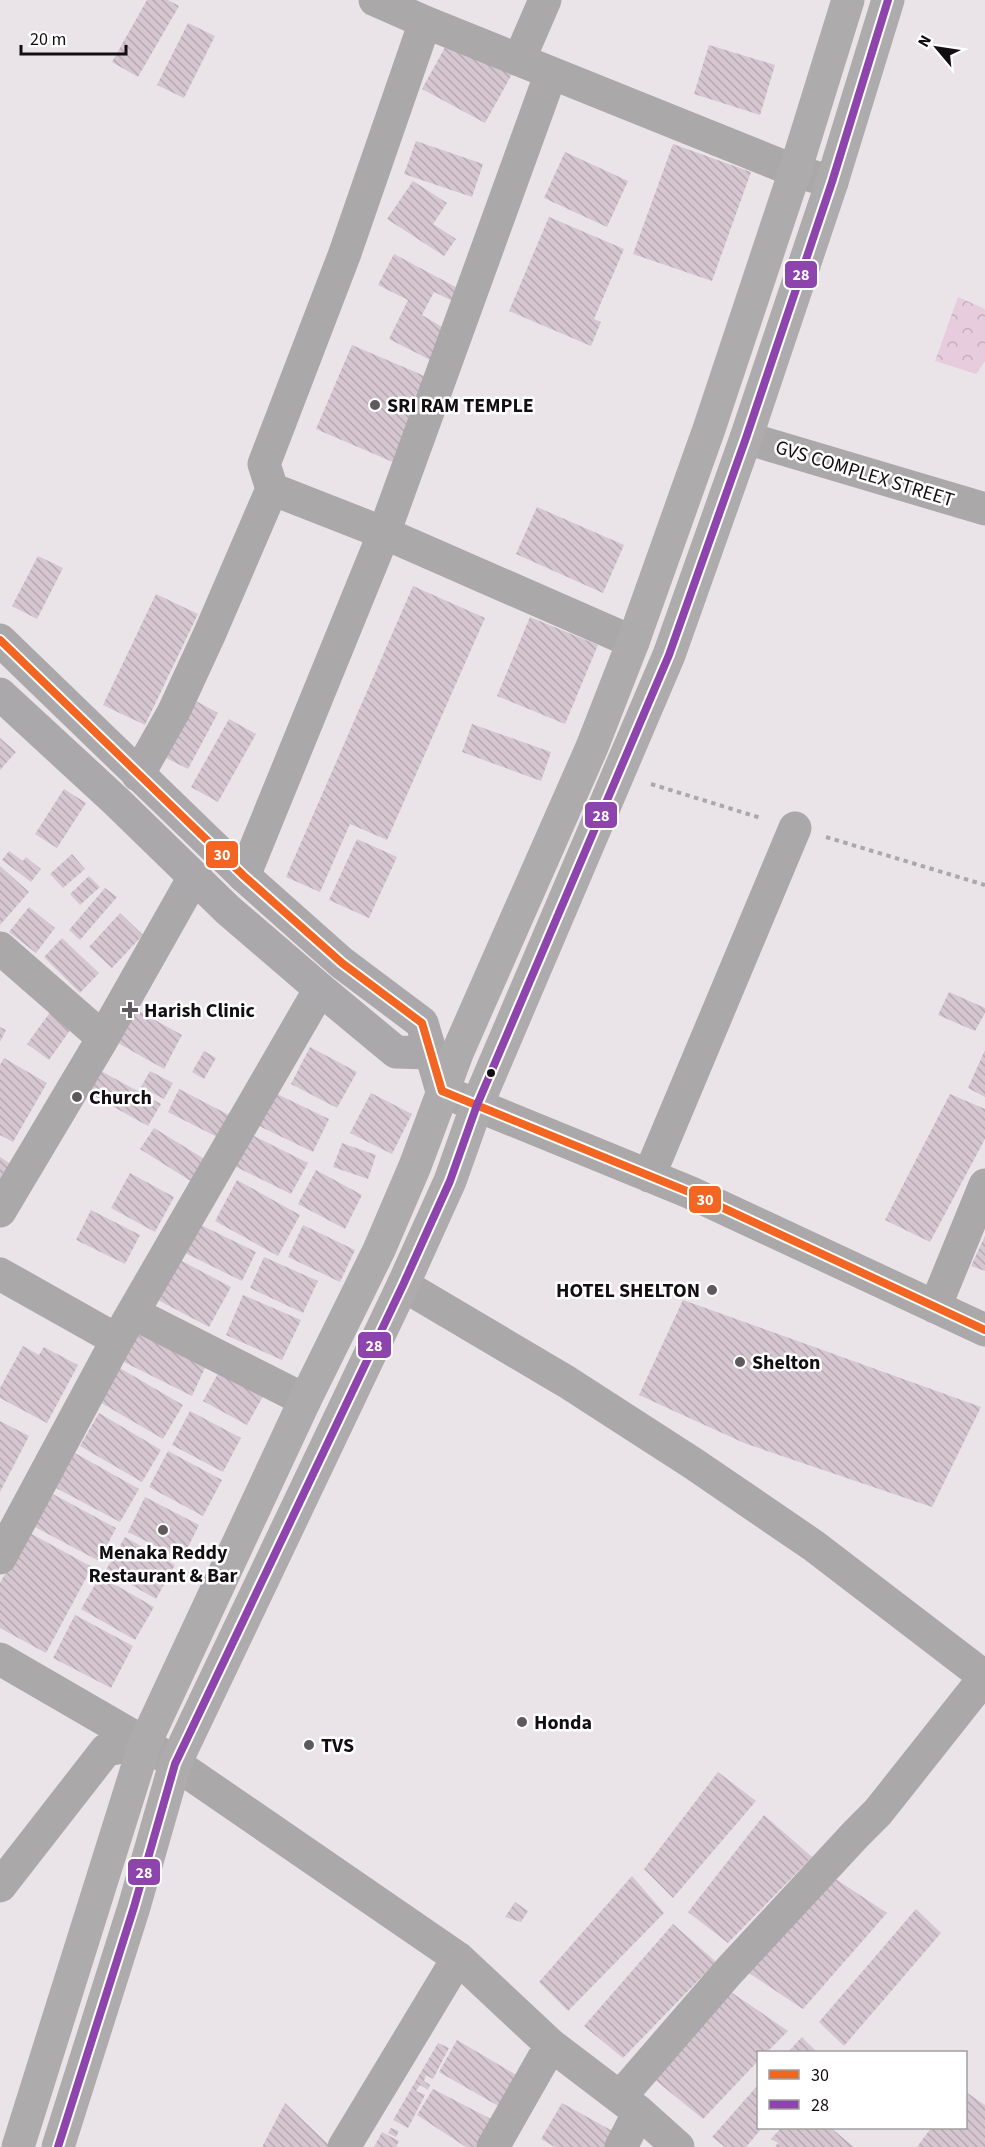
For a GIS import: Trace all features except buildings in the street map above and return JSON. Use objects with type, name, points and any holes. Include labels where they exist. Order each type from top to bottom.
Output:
[{"type":"main road","points":[[18,2147],[145,1743],[305,1400],[379,1250],[415,1166],[442,1091],[592,747],[633,642],[709,429],[795,171],[848,0]]},
{"type":"main road","points":[[58,2147],[134,1907],[175,1764],[450,1181],[477,1105],[669,655],[746,438],[832,182],[888,0]]},
{"type":"main road","points":[[0,640],[244,876],[342,963],[422,1023],[442,1091]]},
{"type":"main road","points":[[0,694],[117,802],[228,910],[320,989],[396,1052],[430,1053]]},
{"type":"street","points":[[375,0],[795,171],[832,182]]},
{"type":"street","points":[[519,60],[545,0]]},
{"type":"street","points":[[138,775],[174,711],[206,643],[272,489],[264,464],[345,253],[425,22]]},
{"type":"street","points":[[244,876],[384,533],[551,73]]},
{"type":"street","name":"GVS COMPLEX STREET","points":[[746,438],[985,509]]},
{"type":"street","points":[[272,489],[384,533],[633,642]]},
{"type":"street","points":[[649,1176],[795,828]]},
{"type":"street","points":[[0,1211],[103,1038],[194,877]]},
{"type":"street","points":[[0,948],[103,1038]]},
{"type":"street","points":[[0,1558],[125,1327],[320,989]]},
{"type":"street","points":[[442,1091],[688,1192],[985,1330]]},
{"type":"street","points":[[934,1307],[985,1185]]},
{"type":"street","points":[[0,1274],[305,1400]]},
{"type":"street","points":[[403,1284],[567,1382],[694,1464],[814,1546],[985,1677],[879,1812],[729,1971],[629,2104],[621,2147]]},
{"type":"street","points":[[0,1659],[145,1743],[458,1958],[551,2045],[629,2104],[678,2147]]},
{"type":"street","points":[[0,1886],[106,1750],[145,1743]]},
{"type":"street","points":[[344,2147],[458,1958]]},
{"type":"street","points":[[493,2147],[551,2045]]},
{"type":"green space","points":[[958,297],[985,309],[985,361],[976,374],[935,361]]},
{"type":"transit line","name":"28","points":[[58,2147],[134,1907],[175,1764],[403,1285],[450,1181],[477,1105],[669,655],[746,438],[832,182],[888,0]]},
{"type":"transit line","name":"30","points":[[0,640],[244,876],[342,963],[422,1023],[442,1091],[689,1192],[985,1330]]},
{"type":"place","name":"SRI RAM TEMPLE","points":[[375,405]]},
{"type":"place","name":"Harish Clinic","points":[[130,1010]]},
{"type":"place","name":"Church","points":[[77,1097]]},
{"type":"place","name":"HOTEL SHELTON","points":[[712,1290]]},
{"type":"place","name":"Shelton","points":[[740,1362]]},
{"type":"place","name":"Menaka Reddy Restaurant & Bar","points":[[163,1530]]},
{"type":"place","name":"Honda","points":[[522,1722]]},
{"type":"place","name":"TVS","points":[[309,1745]]}]
